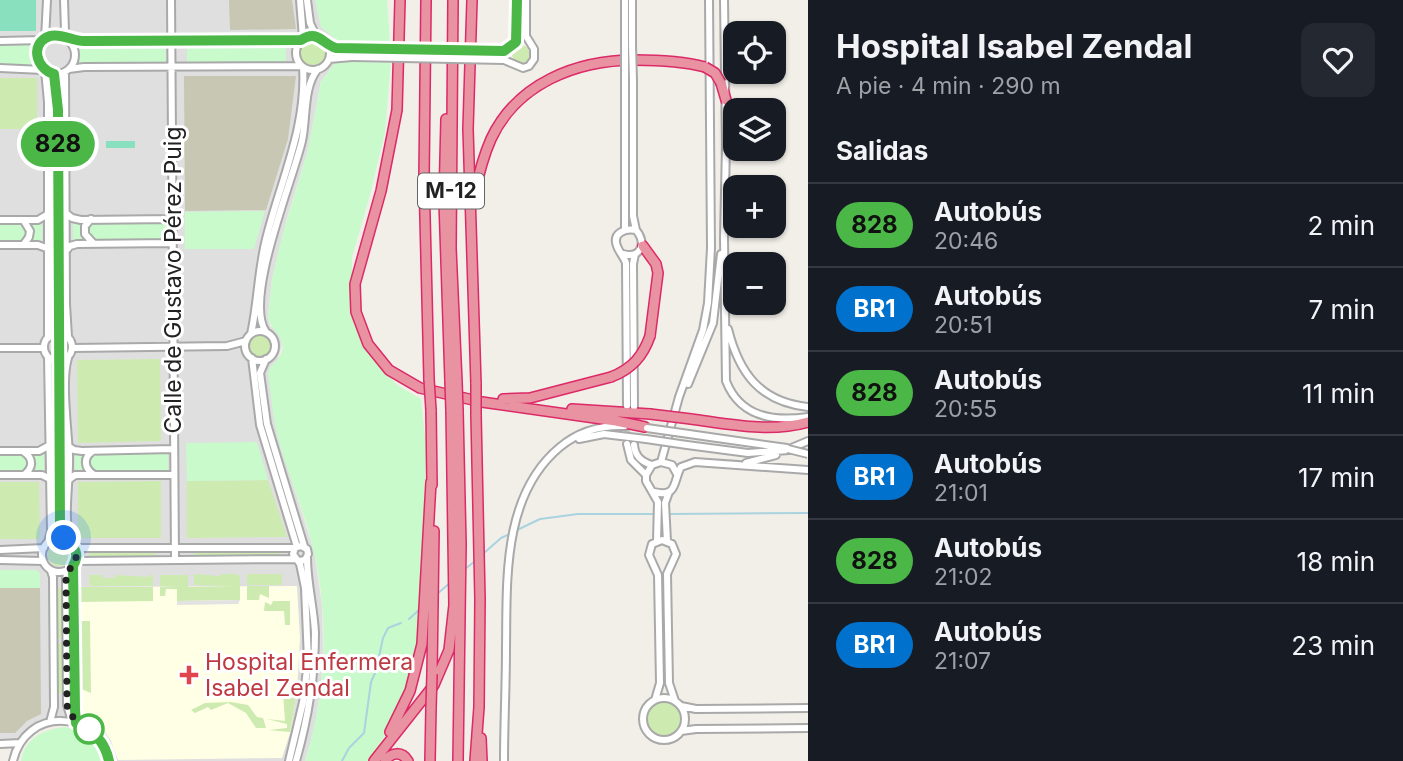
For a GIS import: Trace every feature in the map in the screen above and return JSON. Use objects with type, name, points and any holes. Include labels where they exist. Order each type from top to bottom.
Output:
[{"type":"highway","points":[[393,131],[397,38],[394,0]]},
{"type":"highway","points":[[400,0],[399,90],[393,131],[381,191],[355,285],[356,312],[360,327],[376,356],[389,370],[420,388],[466,398],[626,422],[646,428]]},
{"type":"highway","points":[[424,0],[424,177],[431,410],[430,578],[433,617],[430,761]]},
{"type":"highway","name":"M-12","points":[[472,0],[468,129],[480,599],[479,708],[475,761]]},
{"type":"highway","name":"M-12","points":[[453,5],[451,248],[461,544],[458,605],[458,761]]},
{"type":"highway","points":[[472,237],[474,196],[480,169],[492,138],[516,103],[538,85],[593,63],[679,62],[705,67],[715,73],[725,98]]},
{"type":"highway","points":[[466,398],[530,398],[611,377],[631,368],[640,358],[650,336],[658,272],[656,264],[643,246]]},
{"type":"highway","points":[[528,408],[650,414],[761,428],[785,427],[808,419]]},
{"type":"highway","points":[[379,759],[428,693],[440,674],[449,650],[458,605],[454,554],[455,410]]},
{"type":"highway","points":[[379,759],[410,691],[419,662],[430,578]]},
{"type":"highway","points":[[479,708],[482,761]]},
{"type":"highway","points":[[379,759],[402,754],[408,761]]},
{"type":"street","points":[[47,0],[44,40],[37,55],[48,88],[48,338],[44,348],[48,358],[51,531],[43,561],[53,577],[54,707],[50,722]]},
{"type":"street","points":[[64,0],[65,31],[76,55],[67,70],[65,252],[68,337],[73,348]]},
{"type":"street","name":"Calle de Gustavo Pérez Puig","points":[[171,0],[175,559]]},
{"type":"street","points":[[246,351],[246,341],[251,334],[262,253],[296,138],[302,101],[302,66],[297,61],[295,50],[302,39],[300,0]]},
{"type":"street","points":[[307,0],[310,23],[316,36],[329,46],[329,59]]},
{"type":"street","points":[[516,42],[517,0]]},
{"type":"street","points":[[299,547],[267,424],[260,373],[266,359],[273,353],[275,343],[260,322],[260,314],[268,254],[302,139],[310,83],[318,69],[329,59],[352,57],[507,61],[520,68],[531,65],[535,54],[526,36],[526,0]]},
{"type":"street","points":[[625,0],[629,44]]},
{"type":"street","points":[[625,229],[632,0]]},
{"type":"street","points":[[661,462],[702,331],[710,280],[709,0]]},
{"type":"street","points":[[724,0],[726,98]]},
{"type":"street","points":[[0,41],[44,40],[56,36],[68,40],[302,39],[316,36]]},
{"type":"street","points":[[329,46],[507,50],[516,42],[528,43]]},
{"type":"street","points":[[507,50],[507,61]]},
{"type":"street","points":[[0,68],[44,70],[54,74],[67,70],[171,66],[302,66],[318,69]]},
{"type":"street","points":[[629,80],[633,216],[643,246],[635,254],[633,264],[631,406],[626,263],[616,241],[618,234],[625,229],[636,230]]},
{"type":"street","points":[[66,213],[76,219],[173,219]]},
{"type":"street","points":[[0,220],[38,220],[48,214]]},
{"type":"street","points":[[91,219],[85,226],[85,233],[93,243]]},
{"type":"street","points":[[22,245],[30,234],[30,228],[23,220]]},
{"type":"street","points":[[676,408],[697,367],[713,323],[724,238]]},
{"type":"street","points":[[724,238],[726,381],[730,392],[739,404],[750,412],[767,418],[808,419]]},
{"type":"street","points":[[65,252],[73,244],[172,243]]},
{"type":"street","points":[[0,245],[41,245],[49,249]]},
{"type":"street","points":[[622,254],[635,254]]},
{"type":"street","points":[[726,320],[736,358],[751,380],[776,399],[806,407]]},
{"type":"street","points":[[251,334],[266,332]]},
{"type":"street","points":[[48,338],[59,334],[68,337]]},
{"type":"street","points":[[73,348],[227,346],[246,341]]},
{"type":"street","points":[[227,346],[246,351],[252,358],[263,435],[299,547]]},
{"type":"street","points":[[0,348],[44,348]]},
{"type":"street","points":[[70,541],[67,481],[68,358],[73,348]]},
{"type":"street","points":[[48,358],[59,362],[68,358]]},
{"type":"street","points":[[252,358],[266,359]]},
{"type":"street","points":[[504,761],[508,588],[512,538],[516,516],[542,464],[571,438],[606,426],[646,428],[808,452]]},
{"type":"street","points":[[558,449],[584,436],[610,434],[748,453],[789,449]]},
{"type":"street","points":[[737,464],[764,459],[808,441]]},
{"type":"street","points":[[0,451],[42,450],[50,445]]},
{"type":"street","points":[[667,541],[665,503],[669,492],[678,481],[677,474],[672,465],[661,462],[652,465],[644,463],[631,445],[631,460],[646,475],[649,488],[662,494],[669,492]]},
{"type":"street","points":[[68,446],[74,450],[93,451],[173,449]]},
{"type":"street","points":[[23,451],[32,463],[24,475]]},
{"type":"street","points":[[93,451],[88,455],[86,463],[94,475]]},
{"type":"street","points":[[677,474],[683,465],[695,462],[808,470]]},
{"type":"street","points":[[646,475],[652,465]]},
{"type":"street","points":[[0,475],[42,475],[50,479]]},
{"type":"street","points":[[67,481],[75,475],[174,475]]},
{"type":"street","points":[[654,492],[658,502],[657,541],[649,549],[649,555],[658,575],[660,683],[654,700],[643,715],[648,733],[665,740],[681,731],[696,729],[808,729]]},
{"type":"street","points":[[0,550],[46,545],[60,538],[70,541],[76,548],[76,561],[68,570],[60,573],[51,571]]},
{"type":"street","points":[[657,541],[667,541],[675,548],[676,554],[667,574],[669,683],[675,701]]},
{"type":"street","points":[[289,761],[303,702],[308,661],[307,606],[297,560],[293,554],[299,547]]},
{"type":"street","points":[[76,548],[299,547],[308,552],[315,632],[314,662],[307,716],[296,761]]},
{"type":"street","points":[[76,561],[307,558]]},
{"type":"street","points":[[0,560],[43,561]]},
{"type":"street","points":[[655,565],[669,565]]},
{"type":"street","points":[[68,570],[67,705],[72,721]]},
{"type":"street","points":[[654,700],[668,698],[681,706],[696,709],[808,709]]},
{"type":"street","points":[[681,706],[685,719],[681,731]]},
{"type":"street","points":[[6,761],[14,759],[20,743],[34,728],[50,722],[72,721],[89,729],[99,738],[109,761]]},
{"type":"street","points":[[0,744],[20,743]]},
{"type":"shaded area","points":[[0,0],[317,0],[321,27],[337,40],[337,61],[321,81],[308,150],[272,279],[268,317],[270,326],[279,333],[282,345],[278,358],[273,412],[279,440],[314,551],[322,605],[321,683],[315,725],[305,761],[109,761],[103,744],[76,723],[44,724],[20,743],[0,744]]},
{"type":"shaded area","points":[[229,0],[292,0],[296,29],[230,30]]},
{"type":"shaded area","points":[[184,76],[296,76],[288,139],[266,210],[185,211]]},
{"type":"shaded area","name":"Hospital Enfermera Isabel Zendal","points":[[297,586],[300,639],[297,690],[290,733],[282,758],[118,760],[105,732],[93,721],[79,714],[78,587]]},
{"type":"shaded area","points":[[0,588],[40,588],[41,714],[27,721],[15,733],[0,733]]},
{"type":"shaded area","points":[[240,600],[238,604],[177,605],[177,601]]},
{"type":"green space","points":[[0,0],[36,0],[36,31],[0,31]]},
{"type":"green space","points":[[315,0],[387,0],[391,60],[385,132],[352,257],[352,318],[368,352],[397,385],[421,399],[426,445],[420,639],[411,679],[393,723],[369,761],[305,761],[318,709],[321,682],[322,601],[310,535],[277,433],[268,373],[283,348],[268,317],[272,279],[308,150],[321,81],[337,61],[337,40],[321,27]]},
{"type":"green space","points":[[313,39],[322,43],[326,52],[322,61],[313,65],[304,61],[300,52],[304,43]]},
{"type":"green space","points":[[286,42],[286,63],[187,64],[187,43]]},
{"type":"green space","points":[[33,43],[33,65],[0,65],[0,44]]},
{"type":"green space","points":[[78,43],[165,44],[166,62],[78,65]]},
{"type":"green space","points":[[521,45],[527,48],[530,54],[527,60],[521,63],[515,60],[512,54],[515,48]]},
{"type":"green space","points":[[0,78],[37,78],[37,129],[0,129]]},
{"type":"green space","points":[[51,89],[54,89],[56,142],[52,142]]},
{"type":"green space","points":[[106,141],[135,141],[135,148],[106,148]]},
{"type":"green space","points":[[51,146],[54,147],[56,159],[56,199],[52,199]]},
{"type":"green space","points":[[52,203],[56,203],[56,321],[53,321]]},
{"type":"green space","points":[[265,211],[254,249],[185,249],[185,212]]},
{"type":"green space","points":[[162,220],[167,225],[167,238],[162,241],[73,242],[73,221]]},
{"type":"green space","points":[[0,222],[42,222],[42,242],[0,242]]},
{"type":"green space","points":[[256,335],[264,335],[271,342],[271,350],[264,357],[256,357],[249,350],[249,342]]},
{"type":"green space","points":[[160,359],[161,441],[78,443],[77,360]]},
{"type":"green space","points":[[53,374],[56,374],[58,460],[54,460]]},
{"type":"green space","points":[[257,442],[268,480],[187,481],[186,443]]},
{"type":"green space","points":[[168,451],[168,472],[75,473],[75,452]]},
{"type":"green space","points":[[44,452],[44,473],[0,473],[0,453]]},
{"type":"green space","points":[[56,464],[58,524],[54,524]]},
{"type":"green space","points":[[268,480],[287,537],[187,538],[187,481]]},
{"type":"green space","points":[[161,481],[161,538],[78,538],[78,482]]},
{"type":"green space","points":[[0,482],[39,482],[40,539],[0,539]]},
{"type":"green space","points":[[59,544],[67,547],[70,555],[67,563],[59,566],[51,563],[48,555],[51,547]]},
{"type":"green space","points":[[281,550],[281,556],[194,556],[194,551]]},
{"type":"green space","points":[[155,551],[155,556],[89,557],[89,552]]},
{"type":"green space","points":[[0,570],[36,570],[40,573],[40,588],[0,588]]},
{"type":"green space","points":[[194,574],[237,574],[240,577],[240,600],[177,601],[177,589],[166,589],[165,596],[160,596],[160,587],[177,586],[160,586],[160,575],[188,575],[188,587],[234,586],[194,585]]},
{"type":"green space","points":[[247,574],[282,574],[282,585],[247,585]]},
{"type":"green space","points":[[89,575],[115,578],[115,575],[153,575],[153,586],[90,586]]},
{"type":"green space","points":[[247,586],[269,586],[269,598],[260,594],[259,600],[247,600]]},
{"type":"green space","points":[[79,587],[153,587],[153,601],[79,602]]},
{"type":"green space","points":[[57,588],[62,588],[62,639],[57,639]]},
{"type":"green space","points":[[273,601],[290,601],[290,625],[285,625],[284,611],[264,611],[265,602],[271,605]]},
{"type":"green space","points":[[79,621],[90,621],[91,693],[79,688]]},
{"type":"green space","points":[[57,643],[63,643],[63,693],[58,693]]},
{"type":"green space","points":[[70,643],[73,643],[74,716],[71,709]]},
{"type":"green space","points":[[283,693],[296,697],[290,732],[269,730],[287,728],[287,724],[267,719],[285,721]]},
{"type":"green space","points":[[664,701],[677,706],[682,719],[677,732],[664,737],[651,732],[646,719],[651,706]]},
{"type":"green space","points":[[231,702],[248,705],[257,717],[263,718],[266,728],[256,728],[246,713],[228,703],[211,710],[208,707],[195,713],[191,710],[205,703]]},
{"type":"green space","points":[[65,727],[79,731],[89,738],[104,761],[21,761],[27,746],[37,736]]},
{"type":"pier","points":[[353,44],[504,47],[504,64],[352,62]]},
{"type":"waterway","points":[[670,514],[808,513]]},
{"type":"waterway","points":[[515,531],[540,519],[578,514],[654,514]]},
{"type":"waterway","points":[[484,553],[510,534]]},
{"type":"waterway","points":[[465,569],[474,562]]},
{"type":"waterway","points":[[436,595],[451,582]]},
{"type":"waterway","points":[[409,619],[419,610]]},
{"type":"waterway","points":[[342,761],[349,748],[364,733],[371,682],[383,638],[388,628],[401,623]]},
{"type":"tunnel","points":[[627,422],[627,444]]},
{"type":"bus line","name":"828","points":[[109,761],[99,738],[83,725],[76,723],[73,566],[77,554],[73,544],[64,538],[60,526],[58,110],[54,74],[44,70],[39,64],[39,46],[50,36],[84,41],[301,40],[312,35],[322,38],[329,46],[336,48],[504,51],[516,42],[517,0]]},
{"type":"place","name":"Hospital Enfermera Isabel Zendal","points":[[189,675]]},
{"type":"route","points":[[64,538],[73,544],[77,554],[66,579],[67,705],[69,714],[89,729]]}]
